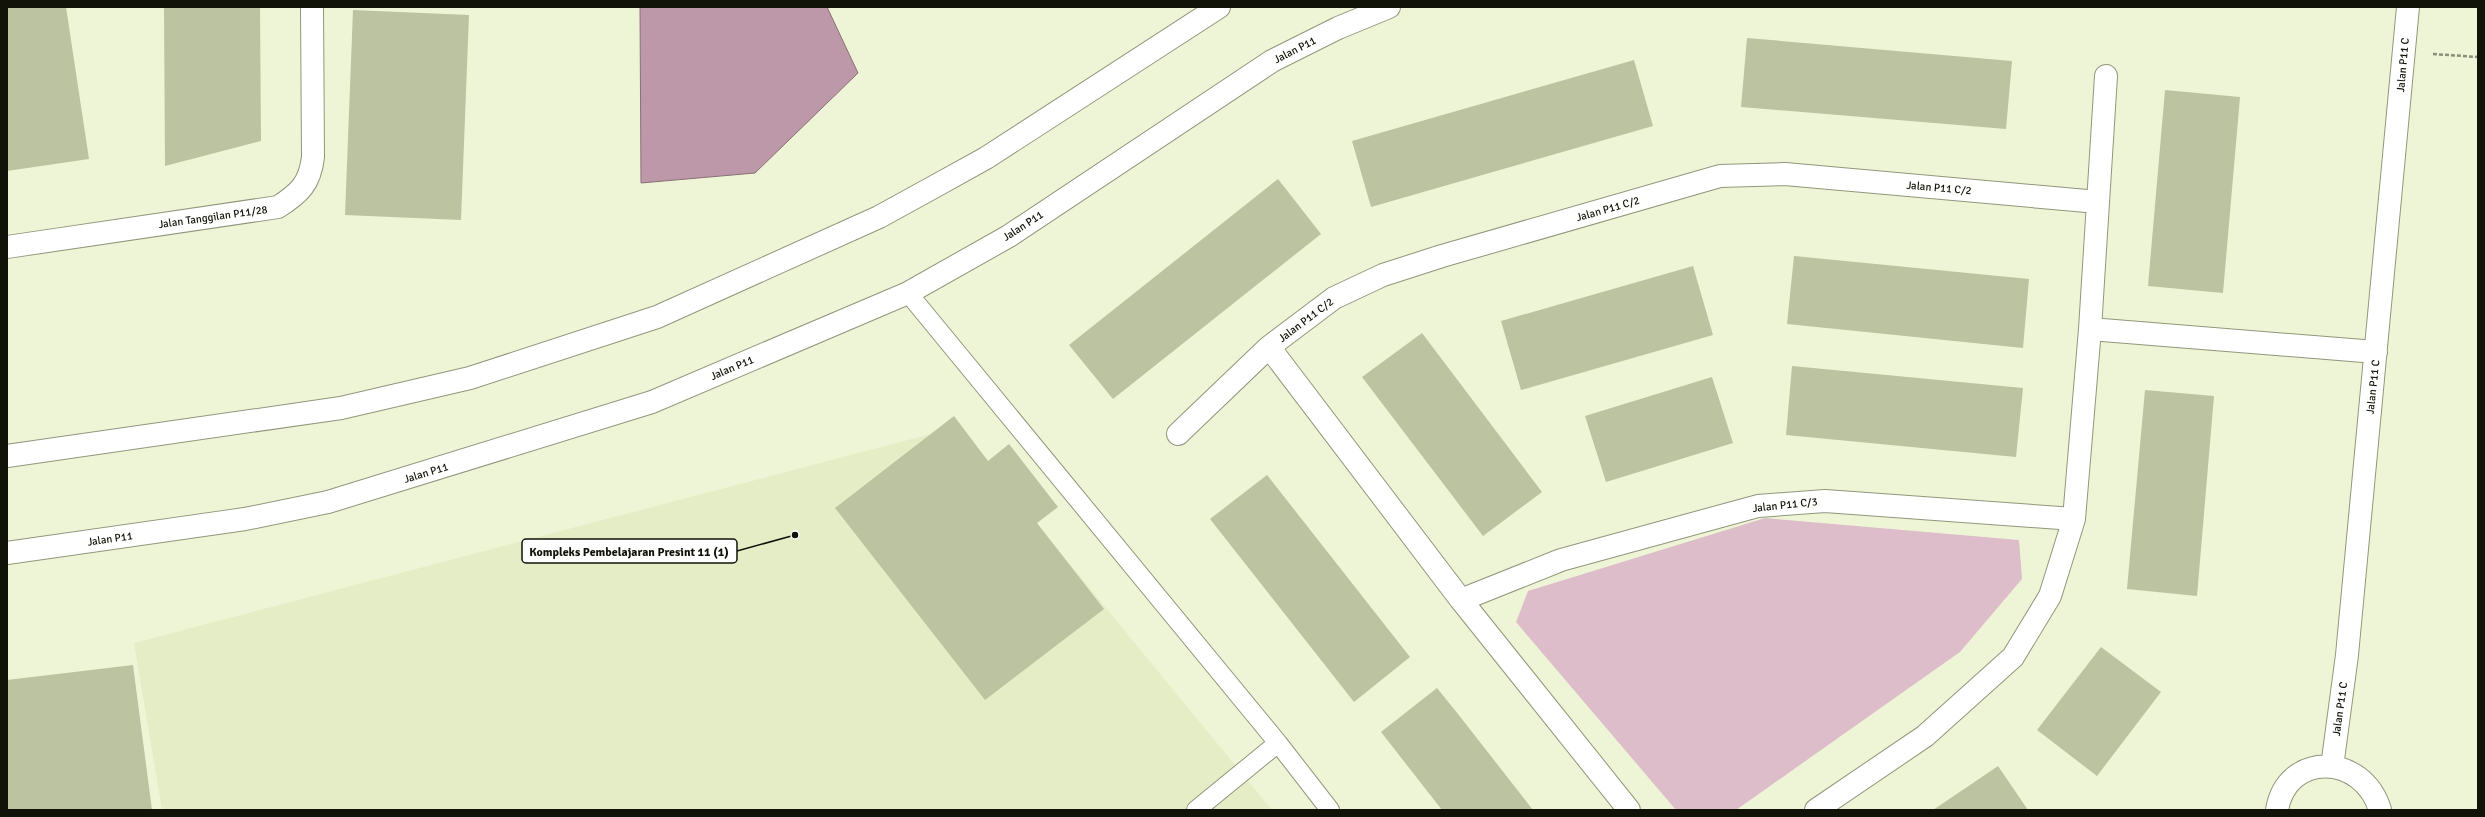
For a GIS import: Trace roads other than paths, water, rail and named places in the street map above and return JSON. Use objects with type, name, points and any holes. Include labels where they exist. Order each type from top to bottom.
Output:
[{"type":"street","name":"Jalan Tanggilan P11/28","points":[[7,247],[278,207],[297,195],[312,173],[314,157],[312,7]]},
{"type":"street","points":[[7,456],[341,408],[470,378],[657,317],[879,217],[986,158],[1219,7]]},
{"type":"street","name":"Jalan P11","points":[[7,553],[245,519],[328,502],[394,483],[652,402],[908,293],[1008,236],[1272,61],[1338,28],[1389,7]]},
{"type":"street","name":"Jalan P11 C","points":[[2332,767],[2347,655],[2408,7]]},
{"type":"street","points":[[1816,810],[1925,736],[2013,657],[2050,596],[2074,519],[2090,329],[2106,76]]},
{"type":"street","name":"Jalan P11 C/2","points":[[1178,434],[1269,347],[1334,298],[1383,275],[1720,176],[1785,174],[2098,202]]},
{"type":"street","points":[[2090,329],[2376,352]]},
{"type":"street","points":[[1269,347],[1461,600],[1629,810]]},
{"type":"street","name":"Jalan P11 C/3","points":[[1461,600],[1561,560],[1758,506],[1824,501],[2074,519]]},
{"type":"street","points":[[2277,810],[2282,793],[2293,780],[2306,771],[2322,766],[2354,773],[2366,782],[2376,796],[2380,810]]},
{"type":"lane","points":[[908,293],[1278,743],[1330,810]]},
{"type":"lane","points":[[1196,810],[1278,743]]},
{"type":"place","name":"Kompleks Pembelajaran Presint 11 (1)","points":[[795,535]]}]
